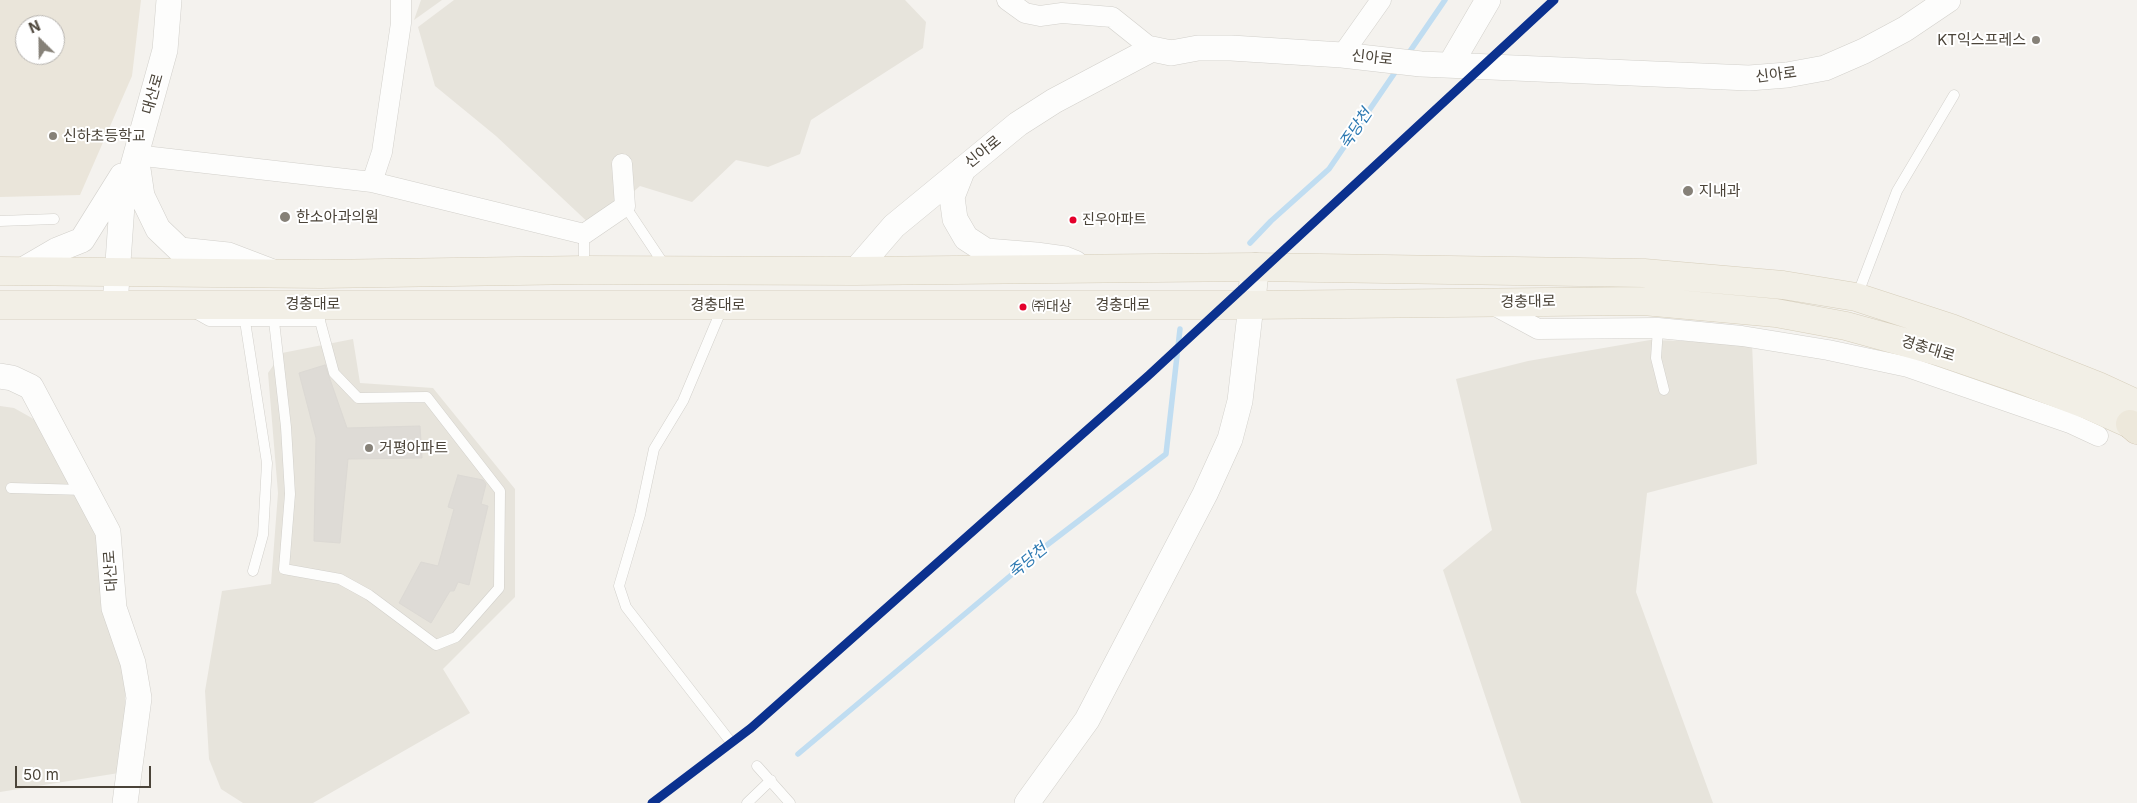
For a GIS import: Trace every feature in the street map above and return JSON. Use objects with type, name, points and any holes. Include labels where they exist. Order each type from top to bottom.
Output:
[{"type":"main road","name":"경충대로","points":[[10,271],[321,274],[584,270],[855,272],[1255,267],[1644,273],[1782,285],[1856,297],[1951,328],[2098,386],[2135,421]]},
{"type":"main road","points":[[1251,306],[1255,267]]},
{"type":"main road","points":[[854,305],[855,272]]},
{"type":"main road","points":[[1846,326],[1856,297]]},
{"type":"main road","name":"경충대로","points":[[0,305],[180,305],[320,312],[724,305],[1251,306],[1643,301],[1776,313],[1846,326],[1958,358],[2135,421]]},
{"type":"street","name":"대산로","points":[[116,305],[122,205],[165,50],[168,0]]},
{"type":"street","points":[[372,182],[382,152],[401,23],[400,0]]},
{"type":"street","points":[[1007,0],[1025,13],[1040,16],[1062,13],[1112,17],[1152,49]]},
{"type":"street","points":[[1342,55],[1381,0]]},
{"type":"street","points":[[1450,65],[1488,0]]},
{"type":"street","name":"신아로","points":[[855,272],[894,226],[1018,124],[1054,101],[1152,49],[1170,53],[1198,48],[1342,55],[1421,64],[1703,78],[1749,78],[1787,75],[1825,68],[1905,30],[1948,0]]},
{"type":"street","points":[[135,155],[372,182],[584,234],[625,206],[622,164]]},
{"type":"street","points":[[10,271],[82,240],[135,155]]},
{"type":"street","points":[[135,155],[142,196],[158,229],[180,250],[228,255],[276,273]]},
{"type":"street","points":[[963,169],[952,197],[956,218],[966,238],[986,251],[1036,254],[1065,259],[1086,268]]},
{"type":"street","points":[[320,312],[321,274]]},
{"type":"street","points":[[1489,302],[1538,329],[1658,328],[1742,336],[1839,352],[1908,367],[2070,423],[2098,436]]},
{"type":"street","points":[[1027,803],[1087,720],[1205,494],[1230,439],[1240,401],[1251,306]]},
{"type":"street","points":[[1839,352],[1846,326]]},
{"type":"street","name":"대산로","points":[[0,376],[12,378],[31,387],[108,532],[114,608],[133,663],[139,698],[125,803]]},
{"type":"lane","points":[[1856,297],[1897,191],[1954,96]]},
{"type":"lane","points":[[625,206],[668,271]]},
{"type":"lane","points":[[0,221],[54,219]]},
{"type":"lane","points":[[584,234],[584,270]]},
{"type":"lane","points":[[180,305],[209,321],[274,321],[320,312],[334,373],[358,398],[427,397],[500,492],[499,588],[456,638],[436,645],[369,595],[340,579],[284,569],[290,494],[286,427],[274,321]]},
{"type":"lane","points":[[724,305],[683,401],[654,449],[640,515],[619,586],[626,607],[730,740]]},
{"type":"lane","points":[[245,321],[267,463],[263,535],[253,571]]},
{"type":"lane","points":[[1658,328],[1656,358],[1664,390]]},
{"type":"lane","points":[[11,488],[86,490]]},
{"type":"lane","points":[[757,766],[790,803]]},
{"type":"lane","points":[[746,803],[771,780]]},
{"type":"shaded area","name":"신하초등학교","points":[[0,0],[141,0],[132,76],[80,195],[0,197]]},
{"type":"shaded area","points":[[421,0],[442,0],[414,20]]},
{"type":"shaded area","points":[[454,0],[905,0],[926,22],[923,48],[811,120],[800,154],[768,167],[736,160],[692,202],[640,186],[593,227],[496,136],[435,86],[418,27]]},
{"type":"shaded area","points":[[353,339],[360,383],[433,388],[515,489],[515,597],[443,669],[470,713],[313,803],[243,803],[221,789],[209,759],[205,691],[222,591],[271,584],[278,493],[268,373],[282,353]]},
{"type":"shaded area","points":[[1650,340],[1752,343],[1757,464],[1647,493],[1636,592],[1713,803],[1521,803],[1443,570],[1492,530],[1456,379],[1528,361]]},
{"type":"shaded area","points":[[0,406],[14,408],[39,422],[98,534],[125,668],[125,772],[0,792]]},
{"type":"building","name":"거평아파트","points":[[325,365],[347,428],[420,426],[422,458],[348,459],[340,543],[314,541],[316,438],[299,373]]},
{"type":"building","name":"거평아파트","points":[[458,475],[483,480],[486,484],[481,504],[488,506],[469,585],[458,582],[454,591],[450,591],[431,623],[399,603],[421,562],[438,566],[454,509],[448,507]]},
{"type":"waterway","name":"죽당천","points":[[1406,57],[1445,0]]},
{"type":"waterway","name":"죽당천","points":[[1250,243],[1271,221],[1329,169],[1398,68]]},
{"type":"waterway","name":"죽당천","points":[[798,754],[1047,545],[1166,454],[1180,329]]},
{"type":"transit line","points":[[652,803],[751,728],[1149,375],[1554,0]]},
{"type":"place","name":"KT익스프레스","points":[[2036,40]]},
{"type":"place","name":"신하초등학교","points":[[53,136]]},
{"type":"place","name":"지내과","points":[[1688,191]]},
{"type":"place","name":"한소아과의원","points":[[285,217]]},
{"type":"place","name":"진우아파트","points":[[1073,220]]},
{"type":"place","name":"㈜대상","points":[[1023,307]]},
{"type":"place","name":"거평아파트","points":[[369,448]]}]
